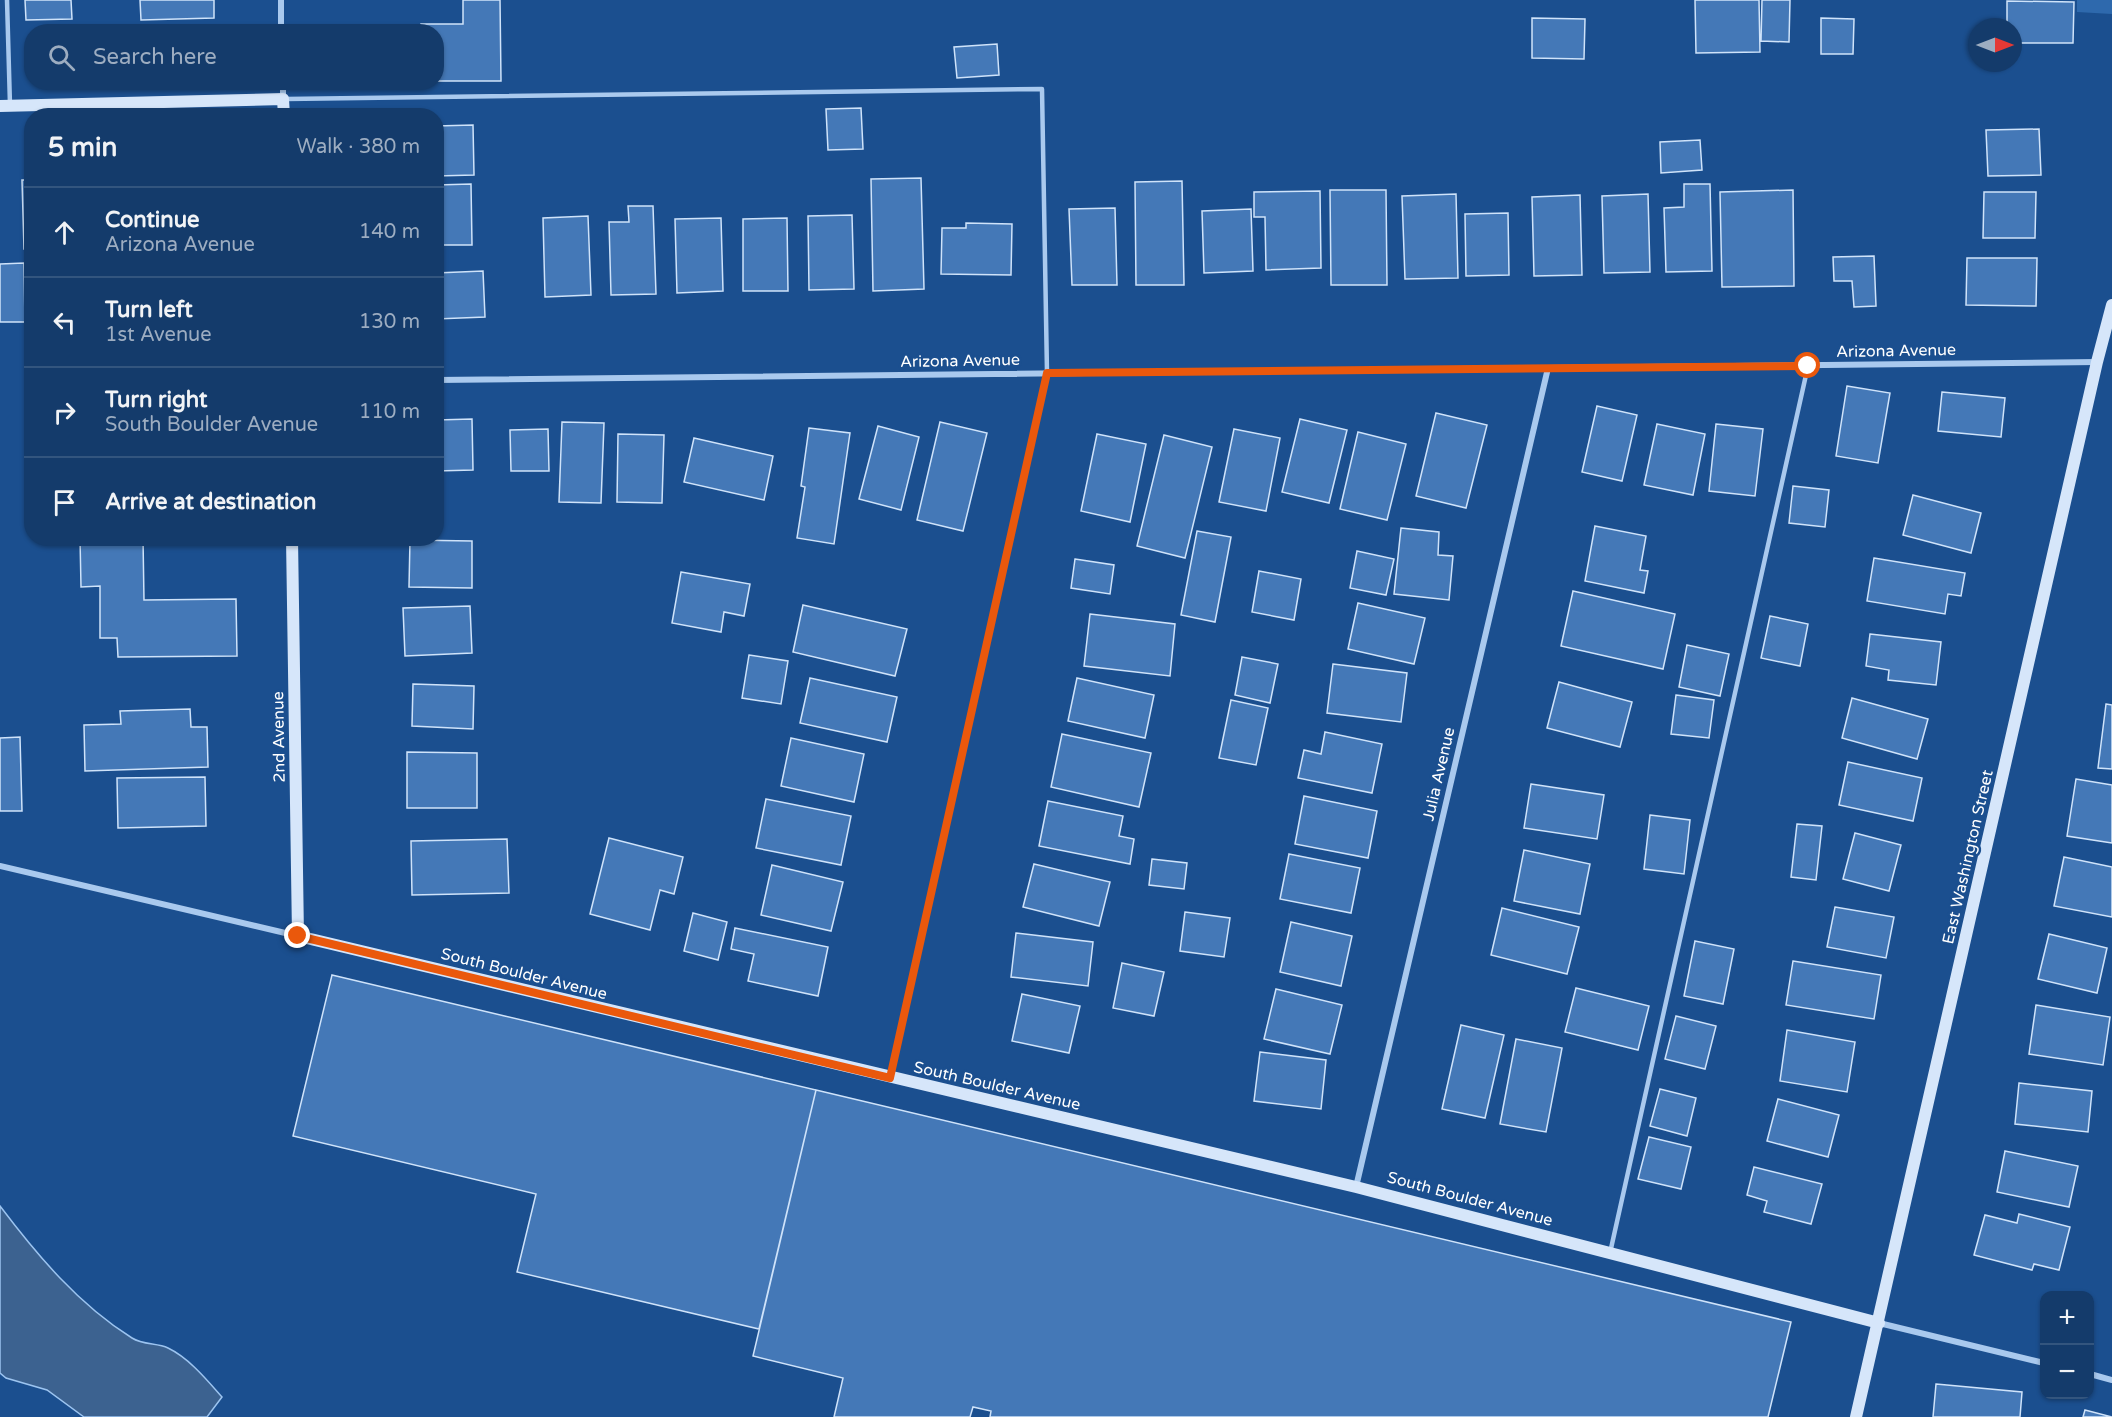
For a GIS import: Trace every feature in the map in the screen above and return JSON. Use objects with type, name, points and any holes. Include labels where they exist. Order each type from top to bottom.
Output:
[{"type":"street","points":[[280,0],[281,24]]},
{"type":"street","points":[[283,90],[284,108]]},
{"type":"street","points":[[5,106],[283,99]]},
{"type":"street","name":"East Washington Street","points":[[1856,1417],[2097,362],[2112,305]]},
{"type":"street","name":"Arizona Avenue","points":[[444,380],[2097,362]]},
{"type":"street","name":"Julia Avenue","points":[[1356,1187],[1548,368]]},
{"type":"street","points":[[890,1078],[1047,373]]},
{"type":"street","name":"2nd Avenue","points":[[292,546],[298,936]]},
{"type":"street","name":"South Boulder Avenue","points":[[0,866],[1356,1187],[1879,1323]]},
{"type":"street","points":[[1879,1323],[2040,1362]]},
{"type":"street","points":[[2094,1375],[2112,1380]]},
{"type":"lane","points":[[5,106],[7,0]]},
{"type":"lane","points":[[283,99],[1042,89],[1047,373]]},
{"type":"lane","points":[[1610,1253],[1808,366]]},
{"type":"shaded area","points":[[2077,0],[2112,0],[2112,14],[2077,12]]},
{"type":"shaded area","points":[[0,1206],[44,1261],[94,1310],[132,1338],[168,1348],[183,1357],[197,1370],[222,1397],[207,1417],[84,1417],[47,1390],[6,1378],[0,1373]]},
{"type":"building","points":[[25,0],[71,0],[72,19],[26,20]]},
{"type":"building","points":[[140,0],[214,0],[214,18],[141,20]]},
{"type":"building","points":[[463,0],[500,0],[501,81],[444,81],[444,24],[463,24]]},
{"type":"building","points":[[1695,0],[1759,0],[1760,52],[1696,53]]},
{"type":"building","points":[[1762,0],[1790,0],[1789,42],[1761,41]]},
{"type":"building","points":[[2007,1],[2074,2],[2073,43],[2022,43],[2022,18],[2007,18]]},
{"type":"building","points":[[1532,18],[1585,19],[1584,59],[1532,58]]},
{"type":"building","points":[[1821,18],[1854,19],[1853,54],[1821,54]]},
{"type":"building","points":[[997,44],[999,75],[957,78],[954,47]]},
{"type":"building","points":[[861,108],[863,149],[828,150],[826,109]]},
{"type":"building","points":[[473,125],[474,175],[444,176],[444,126]]},
{"type":"building","points":[[2039,129],[2041,175],[1988,176],[1986,130]]},
{"type":"building","points":[[1700,140],[1702,170],[1661,173],[1660,142]]},
{"type":"building","points":[[921,178],[924,289],[873,291],[871,179]]},
{"type":"building","points":[[22,180],[24,180],[24,249]]},
{"type":"building","points":[[1182,181],[1184,285],[1136,285],[1135,182]]},
{"type":"building","points":[[471,184],[472,245],[444,245],[444,185]]},
{"type":"building","points":[[1684,184],[1710,184],[1712,271],[1666,272],[1664,208],[1684,207]]},
{"type":"building","points":[[1330,190],[1386,190],[1387,285],[1331,285]]},
{"type":"building","points":[[1793,190],[1794,286],[1722,287],[1720,192]]},
{"type":"building","points":[[1320,191],[1321,268],[1266,270],[1265,217],[1254,217],[1254,192]]},
{"type":"building","points":[[1984,192],[2036,192],[2035,238],[1983,238]]},
{"type":"building","points":[[1456,194],[1458,278],[1405,279],[1402,196]]},
{"type":"building","points":[[1648,194],[1650,272],[1604,273],[1602,196]]},
{"type":"building","points":[[1580,195],[1582,275],[1534,276],[1532,197]]},
{"type":"building","points":[[628,206],[653,206],[656,294],[611,295],[609,222],[629,222]]},
{"type":"building","points":[[1115,208],[1117,285],[1072,285],[1069,209]]},
{"type":"building","points":[[1251,209],[1253,271],[1204,273],[1202,211]]},
{"type":"building","points":[[1508,213],[1509,275],[1466,276],[1465,214]]},
{"type":"building","points":[[852,215],[854,289],[809,290],[808,216]]},
{"type":"building","points":[[588,216],[591,295],[545,297],[543,218]]},
{"type":"building","points":[[721,218],[723,291],[677,293],[675,219]]},
{"type":"building","points":[[787,218],[788,291],[743,291],[743,219]]},
{"type":"building","points":[[966,223],[1012,224],[1011,275],[941,274],[942,228],[966,228]]},
{"type":"building","points":[[1874,256],[1876,306],[1854,307],[1852,281],[1834,281],[1833,257]]},
{"type":"building","points":[[1967,258],[2037,258],[2036,306],[1966,305]]},
{"type":"building","points":[[24,263],[24,322],[0,322],[0,264]]},
{"type":"building","points":[[483,271],[485,317],[444,319],[444,273]]},
{"type":"building","points":[[1847,386],[1890,393],[1878,463],[1836,456]]},
{"type":"building","points":[[1942,392],[2005,398],[2001,437],[1938,431]]},
{"type":"building","points":[[1597,406],[1637,415],[1622,481],[1582,472]]},
{"type":"building","points":[[1436,413],[1487,425],[1466,508],[1416,496]]},
{"type":"building","points":[[472,419],[473,470],[444,471],[444,420]]},
{"type":"building","points":[[1300,419],[1347,430],[1329,503],[1282,492]]},
{"type":"building","points":[[562,422],[604,423],[601,503],[559,502]]},
{"type":"building","points":[[940,422],[987,433],[963,531],[917,520]]},
{"type":"building","points":[[1657,424],[1705,434],[1693,495],[1644,485]]},
{"type":"building","points":[[1716,424],[1763,429],[1755,496],[1709,491]]},
{"type":"building","points":[[878,426],[919,437],[901,510],[859,499]]},
{"type":"building","points":[[809,428],[850,433],[834,544],[797,538],[805,487],[801,486]]},
{"type":"building","points":[[548,429],[549,471],[511,471],[510,430]]},
{"type":"building","points":[[1234,429],[1280,438],[1266,511],[1219,502]]},
{"type":"building","points":[[1358,432],[1406,444],[1387,520],[1340,509]]},
{"type":"building","points":[[618,434],[664,435],[662,503],[617,502]]},
{"type":"building","points":[[1097,434],[1146,444],[1130,522],[1081,511]]},
{"type":"building","points":[[1164,435],[1212,447],[1185,558],[1137,546]]},
{"type":"building","points":[[694,438],[773,456],[764,500],[684,482]]},
{"type":"building","points":[[1793,486],[1829,490],[1825,527],[1789,523]]},
{"type":"building","points":[[1913,495],[1981,513],[1971,553],[1903,535]]},
{"type":"building","points":[[1595,526],[1646,536],[1640,570],[1648,571],[1644,593],[1585,581]]},
{"type":"building","points":[[1401,528],[1439,532],[1438,555],[1453,556],[1449,600],[1394,594]]},
{"type":"building","points":[[1197,531],[1231,537],[1215,622],[1181,615]]},
{"type":"building","points":[[444,541],[472,541],[472,588],[409,587],[410,546],[444,546]]},
{"type":"building","points":[[80,546],[143,546],[144,600],[236,599],[237,656],[118,657],[117,638],[100,638],[100,586],[81,587]]},
{"type":"building","points":[[1357,551],[1394,559],[1386,595],[1350,588]]},
{"type":"building","points":[[1874,558],[1965,573],[1961,596],[1948,594],[1945,614],[1867,601]]},
{"type":"building","points":[[1075,559],[1114,565],[1110,594],[1071,588]]},
{"type":"building","points":[[1259,571],[1301,579],[1294,620],[1252,612]]},
{"type":"building","points":[[681,572],[750,584],[744,616],[724,612],[721,632],[672,623]]},
{"type":"building","points":[[1573,591],[1675,614],[1663,669],[1561,646]]},
{"type":"building","points":[[1358,603],[1425,618],[1414,664],[1348,649]]},
{"type":"building","points":[[803,605],[907,629],[895,676],[793,652]]},
{"type":"building","points":[[470,606],[472,653],[405,656],[403,608]]},
{"type":"building","points":[[1090,614],[1175,624],[1170,676],[1084,666]]},
{"type":"building","points":[[1770,616],[1808,624],[1800,666],[1761,658]]},
{"type":"building","points":[[1870,634],[1941,642],[1936,685],[1888,680],[1889,670],[1866,666]]},
{"type":"building","points":[[1687,645],[1729,654],[1720,696],[1679,687]]},
{"type":"building","points":[[749,655],[788,661],[781,704],[742,698]]},
{"type":"building","points":[[1242,657],[1278,664],[1270,703],[1235,695]]},
{"type":"building","points":[[1333,664],[1407,673],[1401,722],[1327,713]]},
{"type":"building","points":[[810,678],[897,697],[887,742],[800,723]]},
{"type":"building","points":[[1077,678],[1154,695],[1145,738],[1068,721]]},
{"type":"building","points":[[1559,682],[1632,702],[1620,747],[1547,728]]},
{"type":"building","points":[[413,684],[474,686],[473,729],[412,726]]},
{"type":"building","points":[[1676,695],[1714,700],[1709,738],[1671,734]]},
{"type":"building","points":[[1852,698],[1928,719],[1917,759],[1842,738]]},
{"type":"building","points":[[1231,700],[1268,708],[1256,765],[1219,758]]},
{"type":"building","points":[[2106,704],[2112,705],[2112,769],[2098,768]]},
{"type":"building","points":[[190,709],[191,727],[207,727],[208,767],[85,771],[84,725],[121,724],[120,711]]},
{"type":"building","points":[[1325,732],[1382,744],[1372,793],[1298,778],[1304,750],[1321,754]]},
{"type":"building","points":[[1062,734],[1151,753],[1139,807],[1051,787]]},
{"type":"building","points":[[20,737],[22,811],[0,811],[0,738]]},
{"type":"building","points":[[791,738],[864,754],[854,802],[781,786]]},
{"type":"building","points":[[407,752],[477,753],[477,808],[407,808]]},
{"type":"building","points":[[1848,762],[1922,778],[1913,821],[1839,805]]},
{"type":"building","points":[[205,777],[206,826],[118,828],[117,778]]},
{"type":"building","points":[[2076,779],[2112,785],[2112,843],[2067,836]]},
{"type":"building","points":[[1531,784],[1604,795],[1597,839],[1524,828]]},
{"type":"building","points":[[1304,796],[1377,811],[1368,858],[1295,844]]},
{"type":"building","points":[[766,799],[851,816],[841,865],[756,848]]},
{"type":"building","points":[[1048,801],[1123,816],[1119,836],[1134,839],[1130,864],[1039,846]]},
{"type":"building","points":[[1650,815],[1690,820],[1684,874],[1644,869]]},
{"type":"building","points":[[1797,824],[1822,826],[1816,880],[1791,877]]},
{"type":"building","points":[[1855,833],[1901,845],[1889,891],[1843,879]]},
{"type":"building","points":[[609,838],[683,857],[674,894],[660,890],[650,930],[590,914]]},
{"type":"building","points":[[507,839],[509,893],[412,895],[411,841]]},
{"type":"building","points":[[1524,850],[1590,864],[1580,914],[1514,901]]},
{"type":"building","points":[[1289,854],[1360,868],[1351,913],[1280,899]]},
{"type":"building","points":[[2064,857],[2112,867],[2112,917],[2054,906]]},
{"type":"building","points":[[1152,859],[1187,863],[1184,889],[1149,885]]},
{"type":"building","points":[[1034,864],[1110,882],[1099,926],[1023,907]]},
{"type":"building","points":[[772,865],[843,882],[831,931],[761,915]]},
{"type":"building","points":[[1835,907],[1894,917],[1886,958],[1827,947]]},
{"type":"building","points":[[1502,908],[1579,927],[1567,974],[1491,955]]},
{"type":"building","points":[[1185,912],[1230,918],[1224,957],[1180,951]]},
{"type":"building","points":[[693,913],[727,922],[718,960],[684,951]]},
{"type":"building","points":[[1291,922],[1352,936],[1341,986],[1280,972]]},
{"type":"building","points":[[735,928],[828,947],[818,996],[748,981],[754,954],[731,949]]},
{"type":"building","points":[[1016,933],[1093,942],[1088,986],[1011,977]]},
{"type":"building","points":[[2049,934],[2107,948],[2097,993],[2038,979]]},
{"type":"building","points":[[1695,941],[1734,949],[1723,1004],[1684,996]]},
{"type":"building","points":[[1793,961],[1881,975],[1874,1019],[1786,1005]]},
{"type":"building","points":[[1122,963],[1164,972],[1154,1016],[1113,1008]]},
{"type":"building","points":[[332,975],[816,1090],[759,1329],[517,1272],[536,1194],[293,1136]]},
{"type":"building","points":[[1576,988],[1649,1006],[1638,1050],[1565,1032]]},
{"type":"building","points":[[1276,989],[1342,1005],[1330,1054],[1264,1039]]},
{"type":"building","points":[[1022,994],[1080,1006],[1069,1053],[1012,1041]]},
{"type":"building","points":[[2036,1005],[2110,1017],[2103,1065],[2029,1054]]},
{"type":"building","points":[[1676,1016],[1716,1026],[1705,1069],[1665,1059]]},
{"type":"building","points":[[1461,1025],[1504,1035],[1485,1118],[1442,1109]]},
{"type":"building","points":[[1787,1030],[1855,1042],[1847,1092],[1780,1081]]},
{"type":"building","points":[[1516,1039],[1562,1048],[1546,1132],[1500,1124]]},
{"type":"building","points":[[1260,1052],[1326,1060],[1321,1109],[1254,1101]]},
{"type":"building","points":[[2019,1083],[2092,1091],[2088,1132],[2015,1124]]},
{"type":"building","points":[[1660,1089],[1696,1098],[1687,1136],[1650,1126]]},
{"type":"building","points":[[816,1090],[1791,1322],[1768,1417],[990,1417],[991,1411],[973,1407],[970,1417],[834,1417],[843,1378],[753,1356]]},
{"type":"building","points":[[1778,1099],[1839,1115],[1828,1157],[1767,1141]]},
{"type":"building","points":[[1649,1137],[1691,1147],[1681,1189],[1638,1179]]},
{"type":"building","points":[[2005,1151],[2078,1166],[2069,1207],[1997,1192]]},
{"type":"building","points":[[1754,1167],[1822,1184],[1811,1224],[1764,1212],[1767,1201],[1747,1195]]},
{"type":"building","points":[[2019,1214],[2070,1227],[2059,1270],[2034,1264],[2032,1270],[1974,1255],[1985,1215],[2017,1223]]},
{"type":"building","points":[[1936,1384],[2022,1392],[2020,1417],[1933,1417]]},
{"type":"building","points":[[2085,1410],[2112,1417],[2083,1417]]},
{"type":"route","points":[[298,936],[890,1078],[1047,373],[1808,366]]}]
